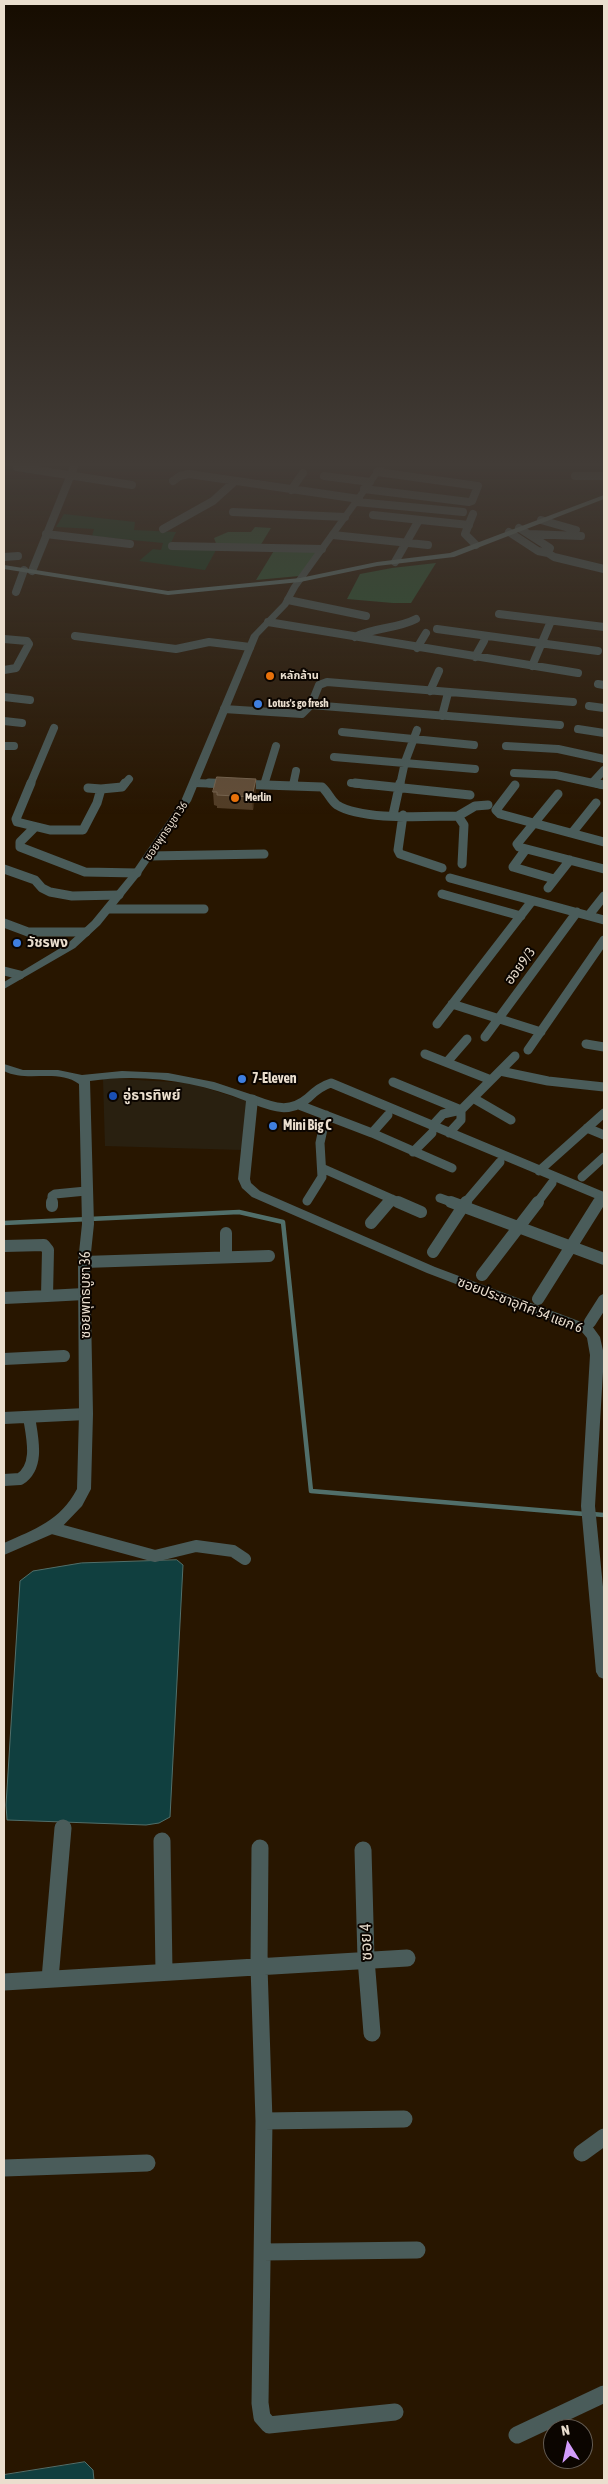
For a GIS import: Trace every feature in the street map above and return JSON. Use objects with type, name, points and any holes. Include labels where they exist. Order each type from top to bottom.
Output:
[{"type":"main road","points":[[104,583],[168,593],[270,583]]},
{"type":"street","points":[[16,592],[21,583]]},
{"type":"street","name":"ซอยพุทธบูชา 36","points":[[4,986],[61,953],[86,932],[108,909],[137,873],[180,811],[195,783],[255,636],[288,600],[298,583]]},
{"type":"street","points":[[288,600],[366,616]]},
{"type":"street","points":[[499,614],[604,627]]},
{"type":"street","points":[[355,637],[366,630],[401,626],[416,619]]},
{"type":"street","points":[[532,666],[551,621]]},
{"type":"street","points":[[268,622],[578,673]]},
{"type":"street","points":[[438,629],[598,651]]},
{"type":"street","points":[[417,648],[426,633]]},
{"type":"street","points":[[75,636],[176,649],[209,642],[250,647]]},
{"type":"street","points":[[4,639],[27,641],[29,644],[18,665],[11,670],[4,670]]},
{"type":"street","points":[[475,657],[484,641]]},
{"type":"street","points":[[430,691],[439,671]]},
{"type":"street","points":[[224,709],[302,714],[310,706],[319,685],[327,682],[573,702]]},
{"type":"street","points":[[540,690],[540,700]]},
{"type":"street","points":[[442,716],[448,693]]},
{"type":"street","points":[[4,697],[30,700]]},
{"type":"street","points":[[310,706],[560,725]]},
{"type":"street","points":[[589,706],[604,708]]},
{"type":"street","points":[[4,721],[22,723]]},
{"type":"street","points":[[54,728],[16,819],[17,822],[34,828],[73,832],[83,830],[98,803],[101,789]]},
{"type":"street","points":[[578,729],[604,733]]},
{"type":"street","points":[[393,815],[405,762],[417,730]]},
{"type":"street","points":[[342,732],[474,745]]},
{"type":"street","points":[[4,746],[14,746]]},
{"type":"street","points":[[264,785],[276,746]]},
{"type":"street","points":[[506,746],[558,749],[604,759]]},
{"type":"street","points":[[334,756],[475,769]]},
{"type":"street","points":[[293,786],[296,770]]},
{"type":"street","points":[[593,782],[604,770]]},
{"type":"street","points":[[514,773],[556,775],[604,785]]},
{"type":"street","points":[[88,788],[122,787],[129,779]]},
{"type":"street","points":[[195,783],[322,787],[336,804],[342,807],[393,815],[458,816],[469,808],[488,805]]},
{"type":"street","points":[[352,783],[470,795]]},
{"type":"street","points":[[515,785],[499,805],[496,812],[604,842]]},
{"type":"street","points":[[558,794],[517,841],[519,847],[604,869]]},
{"type":"street","points":[[572,833],[596,803]]},
{"type":"street","points":[[403,815],[398,850],[400,854],[442,868]]},
{"type":"street","points":[[458,816],[464,825],[462,864]]},
{"type":"street","points":[[34,828],[20,842],[20,847],[84,872],[137,873]]},
{"type":"street","points":[[526,849],[513,867],[554,880]]},
{"type":"street","points":[[149,856],[264,854]]},
{"type":"street","points":[[548,888],[570,860]]},
{"type":"street","points":[[4,869],[35,880],[42,888],[50,892],[72,896],[119,895]]},
{"type":"street","points":[[450,878],[604,920]]},
{"type":"street","points":[[442,894],[521,916]]},
{"type":"street","points":[[589,915],[604,896]]},
{"type":"street","points":[[437,1024],[532,901]]},
{"type":"street","points":[[108,909],[204,909]]},
{"type":"street","name":"ฮอย9/3","points":[[485,1037],[577,912]]},
{"type":"street","points":[[4,923],[28,932],[86,932]]},
{"type":"street","points":[[528,1050],[604,940]]},
{"type":"street","points":[[4,971],[20,976]]},
{"type":"street","points":[[452,1004],[541,1032]]},
{"type":"street","points":[[447,1062],[467,1039]]},
{"type":"street","points":[[586,1044],[604,1047]]},
{"type":"street","points":[[425,1054],[491,1080]]},
{"type":"street","points":[[413,1152],[443,1114],[461,1110],[515,1056]]},
{"type":"street","points":[[4,1067],[16,1073],[66,1075],[81,1079],[95,1076],[176,1077],[203,1082],[283,1109],[291,1109],[299,1105],[319,1086],[331,1083],[432,1130],[449,1133],[604,1197],[538,1299]]},
{"type":"street","points":[[500,1072],[548,1082],[604,1087]]},
{"type":"street","name":"ซอยพุทธบูชา 36","points":[[4,1549],[52,1528],[77,1502],[84,1489],[86,1414],[84,1262],[88,1218],[86,1191],[86,1091],[81,1079]]},
{"type":"street","points":[[393,1082],[461,1110]]},
{"type":"street","points":[[473,1098],[511,1120]]},
{"type":"street","name":"ซอยประชาอุทิศ 54 แยก 6","points":[[252,1099],[244,1178],[246,1185],[256,1194],[431,1270],[587,1329],[592,1337],[597,1355],[588,1522],[604,1672]]},
{"type":"street","points":[[299,1105],[372,1133],[452,1168]]},
{"type":"street","points":[[449,1133],[461,1122],[463,1118],[461,1110]]},
{"type":"street","points":[[539,1171],[604,1114]]},
{"type":"street","points":[[372,1133],[388,1115]]},
{"type":"street","points":[[307,1201],[321,1185],[324,1169],[320,1143],[326,1116]]},
{"type":"street","points":[[587,1128],[604,1135]]},
{"type":"street","points":[[582,1177],[604,1157]]},
{"type":"street","points":[[432,1252],[463,1206],[500,1162]]},
{"type":"street","points":[[324,1169],[422,1212]]},
{"type":"street","points":[[482,1275],[517,1226],[552,1183]]},
{"type":"street","points":[[52,1206],[52,1196],[55,1194],[86,1191]]},
{"type":"street","points":[[440,1198],[604,1259]]},
{"type":"street","points":[[371,1223],[392,1199]]},
{"type":"street","points":[[226,1233],[226,1256]]},
{"type":"street","points":[[4,1246],[44,1245],[48,1250],[47,1296]]},
{"type":"street","points":[[84,1262],[269,1256]]},
{"type":"street","points":[[4,1298],[84,1294]]},
{"type":"street","points":[[590,1322],[604,1300]]},
{"type":"street","points":[[4,1359],[64,1356]]},
{"type":"street","points":[[4,1418],[86,1414]]},
{"type":"street","points":[[4,1480],[21,1478],[30,1469],[33,1456],[29,1417]]},
{"type":"street","points":[[52,1528],[155,1556],[196,1546],[233,1551],[245,1560]]},
{"type":"street","points":[[50,1979],[63,1828]]},
{"type":"street","points":[[162,1842],[164,1972]]},
{"type":"street","points":[[260,1848],[259,1966],[264,2121],[260,2403],[262,2417],[269,2424],[395,2412]]},
{"type":"street","name":"ซอย 4","points":[[363,1850],[366,1960],[372,2033]]},
{"type":"street","points":[[4,1982],[407,1958]]},
{"type":"street","points":[[264,2121],[404,2118]]},
{"type":"street","points":[[582,2153],[604,2138]]},
{"type":"street","points":[[4,2168],[147,2163]]},
{"type":"street","points":[[262,2252],[417,2250]]},
{"type":"street","points":[[517,2435],[603,2398]]},
{"type":"shaded area","points":[[103,1078],[190,1083],[247,1101],[242,1150],[105,1146]]},
{"type":"green space","points":[[355,583],[424,583],[411,603],[347,599]]},
{"type":"water","points":[[177,1560],[183,1565],[170,1817],[159,1823],[146,1825],[7,1820],[6,1805],[20,1581],[33,1571],[81,1563]]},
{"type":"water","points":[[85,2462],[93,2470],[94,2480],[4,2480],[4,2475]]},
{"type":"building","points":[[217,777],[256,779],[252,797],[217,795],[217,792],[213,792]]},
{"type":"waterway","points":[[4,1223],[239,1212],[283,1222],[311,1491],[585,1514]]},
{"type":"waterway","points":[[592,1514],[604,1515]]},
{"type":"place","name":"หลักล้าน","points":[[270,676]]},
{"type":"place","name":"Lotus's go fresh","points":[[258,704]]},
{"type":"place","name":"Merlin","points":[[235,798]]},
{"type":"place","name":"วัชรพง","points":[[17,943]]},
{"type":"place","name":"7-Eleven","points":[[242,1079]]},
{"type":"place","name":"อู่ธารทิพย์","points":[[113,1096]]},
{"type":"place","name":"Mini Big C","points":[[273,1126]]}]
